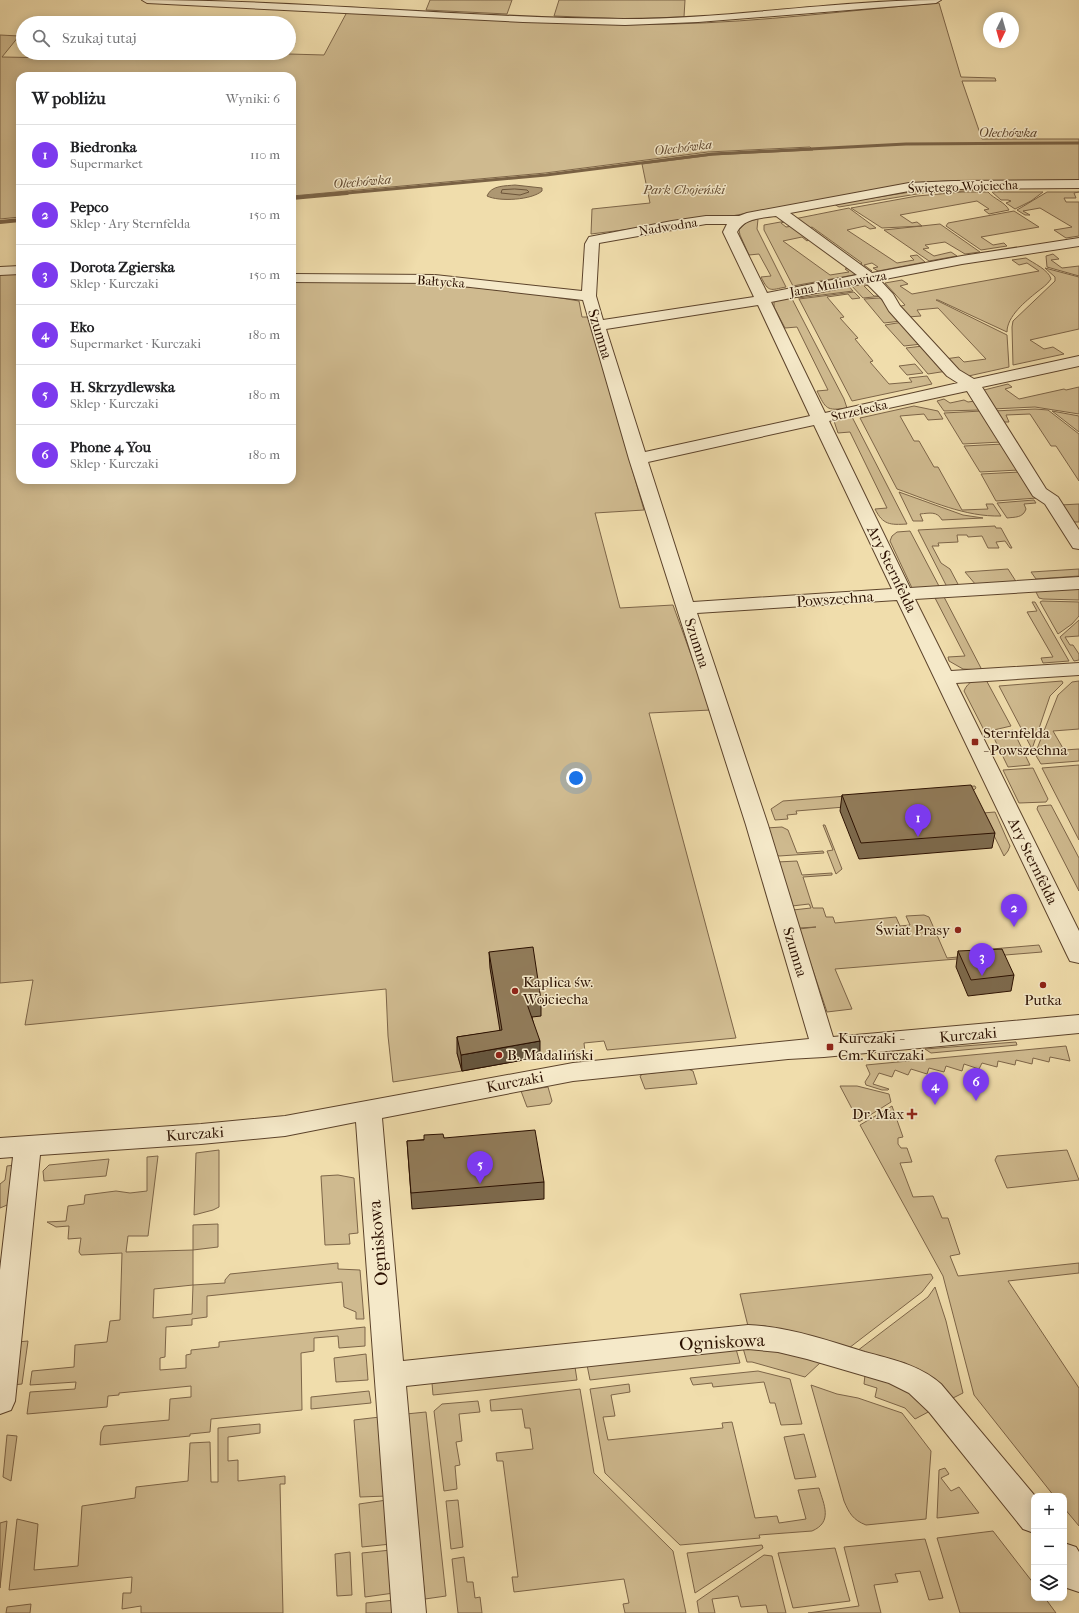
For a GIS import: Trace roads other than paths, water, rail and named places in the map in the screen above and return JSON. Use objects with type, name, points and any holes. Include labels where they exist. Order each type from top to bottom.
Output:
[{"type":"street","points":[[147,0],[523,20],[625,22],[704,18],[936,0]]},
{"type":"street","name":"Świętego Wojciecha","points":[[778,211],[914,187],[954,184],[1079,184]]},
{"type":"street","points":[[740,220],[778,211],[870,278],[888,296],[894,308],[953,373],[972,385],[1039,492],[1052,501],[1079,544]]},
{"type":"street","name":"Nadwodna","points":[[598,239],[700,221],[740,220]]},
{"type":"street","name":"Ary Sternfelda","points":[[740,220],[732,227],[731,235],[1079,955]]},
{"type":"street","name":"Szumna","points":[[598,239],[592,244],[588,296],[638,459],[757,825],[824,1048]]},
{"type":"street","name":"Jana Mulinowicza","points":[[597,326],[762,300],[777,294],[962,260],[1079,242]]},
{"type":"street","points":[[0,271],[16,270]]},
{"type":"street","name":"Bałtycka","points":[[296,278],[435,279],[588,296]]},
{"type":"street","name":"Strzelecka","points":[[638,459],[1079,361]]},
{"type":"street","name":"Powszechna","points":[[686,608],[1079,582]]},
{"type":"street","points":[[944,678],[1079,669]]},
{"type":"street","name":"Kurczaki","points":[[0,1148],[269,1128],[368,1111],[573,1072],[1079,1024]]},
{"type":"street","name":"Ogniskowa","points":[[368,1111],[409,1613]]},
{"type":"street","points":[[0,1401],[28,1145]]},
{"type":"street","name":"Ogniskowa","points":[[389,1375],[748,1337],[777,1340],[844,1357],[904,1376],[921,1385],[934,1396],[946,1410],[1031,1515]]},
{"type":"street","points":[[1067,1562],[1079,1577]]},
{"type":"water","points":[[515,185],[542,188],[542,191],[531,196],[515,199],[499,199],[487,196],[489,192],[495,188]]},
{"type":"waterway","name":"Olechówka","points":[[336,194],[546,175],[712,154],[906,144],[1079,143]]},
{"type":"waterway","name":"Olechówka","points":[[336,194],[347,193]]},
{"type":"waterway","name":"Olechówka","points":[[296,198],[336,194]]},
{"type":"waterway","name":"Olechówka","points":[[0,222],[16,220]]},
{"type":"place","name":"Sternfelda - Powszechna","points":[[975,742]]},
{"type":"place","name":"Biedronka","points":[[918,837]]},
{"type":"place","name":"Pepco","points":[[1014,927]]},
{"type":"place","name":"Świat Prasy","points":[[958,930]]},
{"type":"place","name":"Dorota Zgierska","points":[[982,976]]},
{"type":"place","name":"Putka","points":[[1043,985]]},
{"type":"place","name":"Kaplica św. Wojciecha","points":[[515,991]]},
{"type":"place","name":"Kurczaki - Cm. Kurczaki","points":[[830,1047]]},
{"type":"place","name":"B. Madaliński","points":[[499,1055]]},
{"type":"place","name":"Phone 4 You","points":[[976,1101]]},
{"type":"place","name":"Eko","points":[[935,1105]]},
{"type":"place","name":"Dr. Max","points":[[912,1114]]},
{"type":"place","name":"H. Skrzydlewska","points":[[480,1184]]},
{"type":"park label","name":"Park Chojeński","points":[[684,189]]}]
